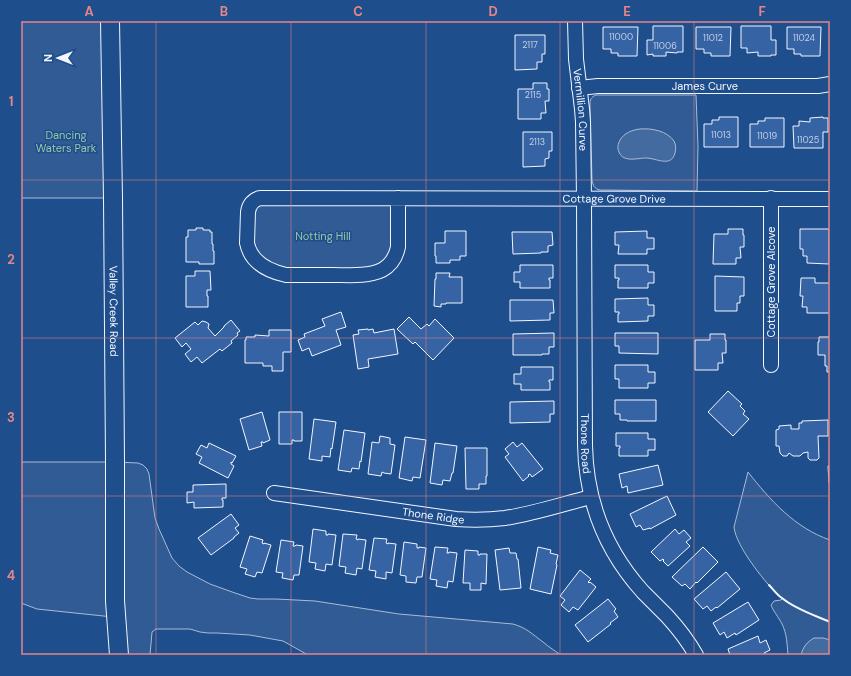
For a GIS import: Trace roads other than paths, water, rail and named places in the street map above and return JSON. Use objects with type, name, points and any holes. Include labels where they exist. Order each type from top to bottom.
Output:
[{"type":"main road","name":"Valley Creek Road","points":[[110,21],[113,206],[115,601],[119,655]]},
{"type":"main road","name":"Valley Creek Road","points":[[108,655],[115,601]]},
{"type":"street","name":"Vermillion Curve","points":[[575,21],[576,59],[583,117],[584,199]]},
{"type":"street","name":"James Curve","points":[[579,88],[598,86],[818,86],[830,84]]},
{"type":"street","name":"Cottage Grove Drive","points":[[398,198],[398,248],[392,261],[382,270],[365,274],[351,275],[286,275],[265,268],[254,259],[248,248],[248,212],[250,205],[254,200],[258,199],[398,198],[830,199]]},
{"type":"street","name":"Cottage Grove Alcove","points":[[771,198],[771,365]]},
{"type":"street","name":"Thone Road","points":[[584,199],[585,456],[591,497],[601,526],[619,561],[627,573],[675,624],[684,635],[696,655]]},
{"type":"street","name":"Thone Ridge","points":[[274,493],[456,519],[481,520],[518,516],[591,497]]},
{"type":"park label","name":"Dancing Waters Park","points":[[66,141]]},
{"type":"park label","name":"Notting Hill","points":[[323,236]]}]
